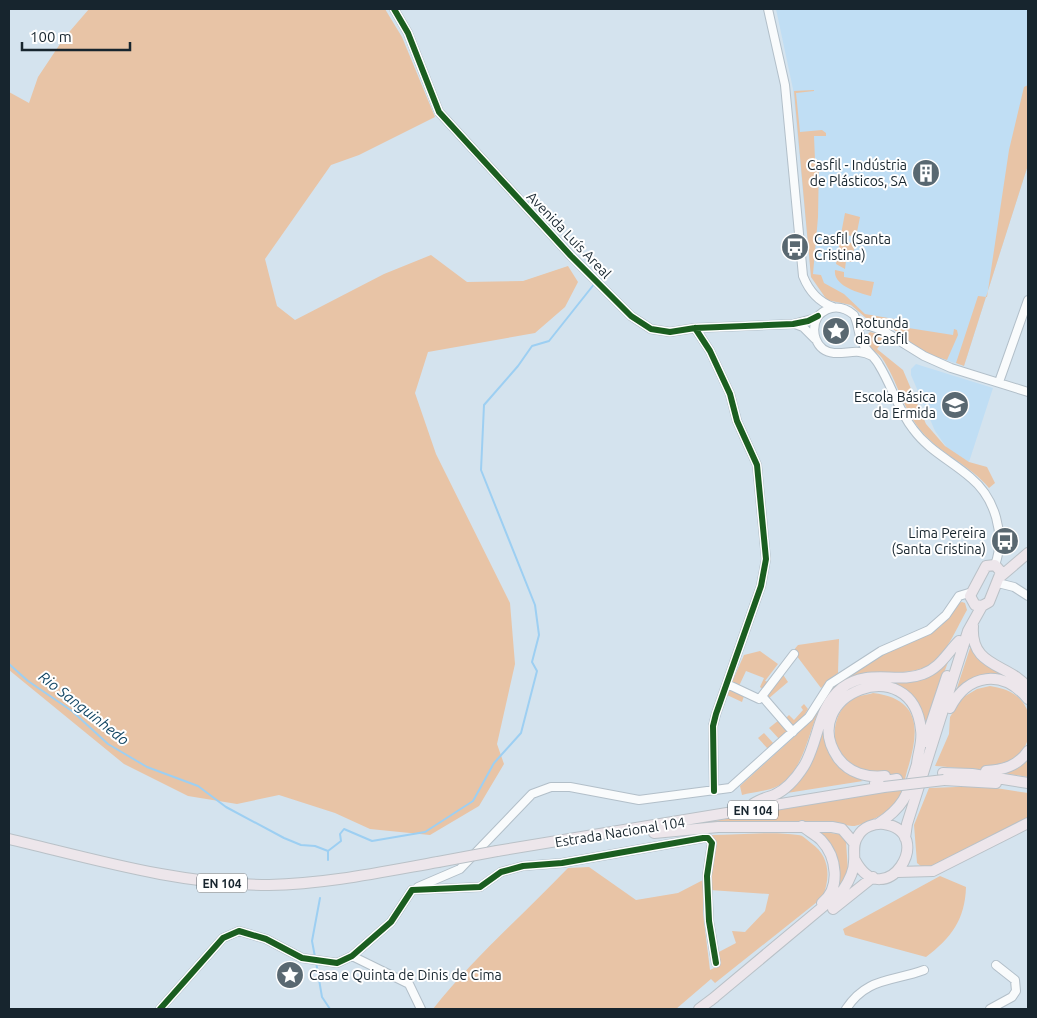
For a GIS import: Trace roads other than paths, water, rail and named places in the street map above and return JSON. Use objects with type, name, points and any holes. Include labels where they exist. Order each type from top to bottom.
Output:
[{"type":"main road","points":[[998,573],[986,566],[972,592],[971,601],[978,605],[989,602],[998,573],[1017,565],[1028,553]]},
{"type":"main road","points":[[904,838],[978,605]]},
{"type":"main road","points":[[854,843],[863,830],[878,824],[895,812],[909,791],[959,641],[978,605]]},
{"type":"main road","points":[[973,620],[973,638],[979,654],[987,661],[1015,675],[1028,688]]},
{"type":"main road","points":[[753,804],[788,786],[804,765],[825,710],[843,688],[876,676],[909,677],[923,675],[936,668],[959,641]]},
{"type":"main road","points":[[941,718],[946,715],[956,694],[966,686],[981,679],[997,679],[1010,683],[1020,689],[1028,699]]},
{"type":"main road","points":[[897,779],[894,776],[876,777],[860,775],[843,765],[833,750],[830,732],[832,714],[843,699],[858,689],[872,685],[895,689],[910,700],[917,711],[922,733],[917,764]]},
{"type":"main road","points":[[972,774],[1012,766],[1024,758],[1028,751]]},
{"type":"main road","name":"Estrada Nacional 104","points":[[547,843],[897,779],[972,774],[1028,783]]},
{"type":"main road","name":"Estrada Nacional 104","points":[[547,843],[944,777],[1028,788]]},
{"type":"main road","points":[[699,1009],[873,877],[890,876],[898,872],[933,871],[1028,823]]},
{"type":"main road","points":[[878,824],[893,827],[904,838],[907,845],[906,860],[898,872]]},
{"type":"main road","points":[[622,832],[626,835],[718,827],[802,826],[842,829],[854,843],[855,860],[853,870],[843,890],[710,1001]]},
{"type":"main road","points":[[780,943],[787,932],[828,898],[834,885],[834,867],[827,849],[821,840],[802,826]]},
{"type":"main road","name":"EN 104","points":[[9,839],[147,872],[236,884],[303,883],[356,876],[547,843]]},
{"type":"main road","points":[[855,860],[859,868],[873,877]]},
{"type":"street","name":"Avenida Luís Areal","points":[[394,9],[408,33],[439,112],[578,263],[631,316],[651,329],[670,332],[695,328],[793,324],[817,317]]},
{"type":"street","points":[[768,9],[786,90],[802,271],[805,282],[821,302],[848,310],[857,322],[862,344],[879,364],[900,410],[913,430],[942,458],[971,477],[988,499],[998,526],[1000,541],[998,573],[1028,596]]},
{"type":"street","points":[[812,293],[817,317],[813,329],[816,341]]},
{"type":"street","points":[[999,382],[1028,300]]},
{"type":"street","points":[[817,317],[833,307]]},
{"type":"street","points":[[857,322],[882,330],[924,356],[951,368],[1028,392]]},
{"type":"street","points":[[793,324],[803,327],[827,351],[857,351],[872,356]]},
{"type":"street","points":[[695,328],[710,351],[730,394],[737,422],[757,465],[762,497],[766,559],[763,577],[713,726],[714,791]]},
{"type":"street","points":[[841,352],[853,345],[859,332]]},
{"type":"street","points":[[160,1009],[223,938],[239,931],[266,939],[302,958],[337,963],[352,956],[391,922],[412,890],[460,869],[532,794],[550,787],[570,787],[639,800],[714,791],[736,785],[809,717],[830,684],[881,651],[929,630],[946,615],[959,596],[972,592]]},
{"type":"street","points":[[758,700],[794,654]]},
{"type":"street","points":[[727,684],[758,700],[793,732]]},
{"type":"street","points":[[412,890],[480,886],[501,872],[523,866],[562,863],[708,838],[713,848],[707,876],[709,920],[716,963]]},
{"type":"street","points":[[352,956],[409,984],[421,1009]]},
{"type":"street","points":[[990,1009],[1012,996],[1016,990],[1015,980],[996,965]]},
{"type":"street","points":[[846,1009],[867,987],[882,980],[924,970]]},
{"type":"waterway","points":[[328,851],[341,841],[340,834],[344,829],[372,841],[425,832],[473,801],[494,763],[521,733],[537,671],[532,662],[539,635],[535,605],[481,470],[484,405],[518,366],[532,346],[549,341],[595,283]]},
{"type":"waterway","name":"Rio Sanguinhedo","points":[[9,664],[28,681],[72,711],[108,744],[147,767],[198,786],[226,807],[284,838],[301,845],[315,846],[328,851],[328,860]]},
{"type":"waterway","name":"Rio Sanguinhedo","points":[[315,957],[312,941],[320,898]]},
{"type":"waterway","name":"Rio Sanguinhedo","points":[[316,962],[322,997],[330,1009]]},
{"type":"place","name":"Casfil - Indústria de Plásticos, SA","points":[[926,173]]},
{"type":"place","name":"Casfil (Santa Cristina)","points":[[795,247]]},
{"type":"place","name":"Rotunda da Casfil","points":[[836,331]]},
{"type":"place","name":"Escola Básica da Ermida","points":[[955,405]]},
{"type":"place","name":"Lima Pereira (Santa Cristina)","points":[[1005,541]]},
{"type":"place","name":"Casa e Quinta de Dinis de Cima","points":[[290,975]]}]
